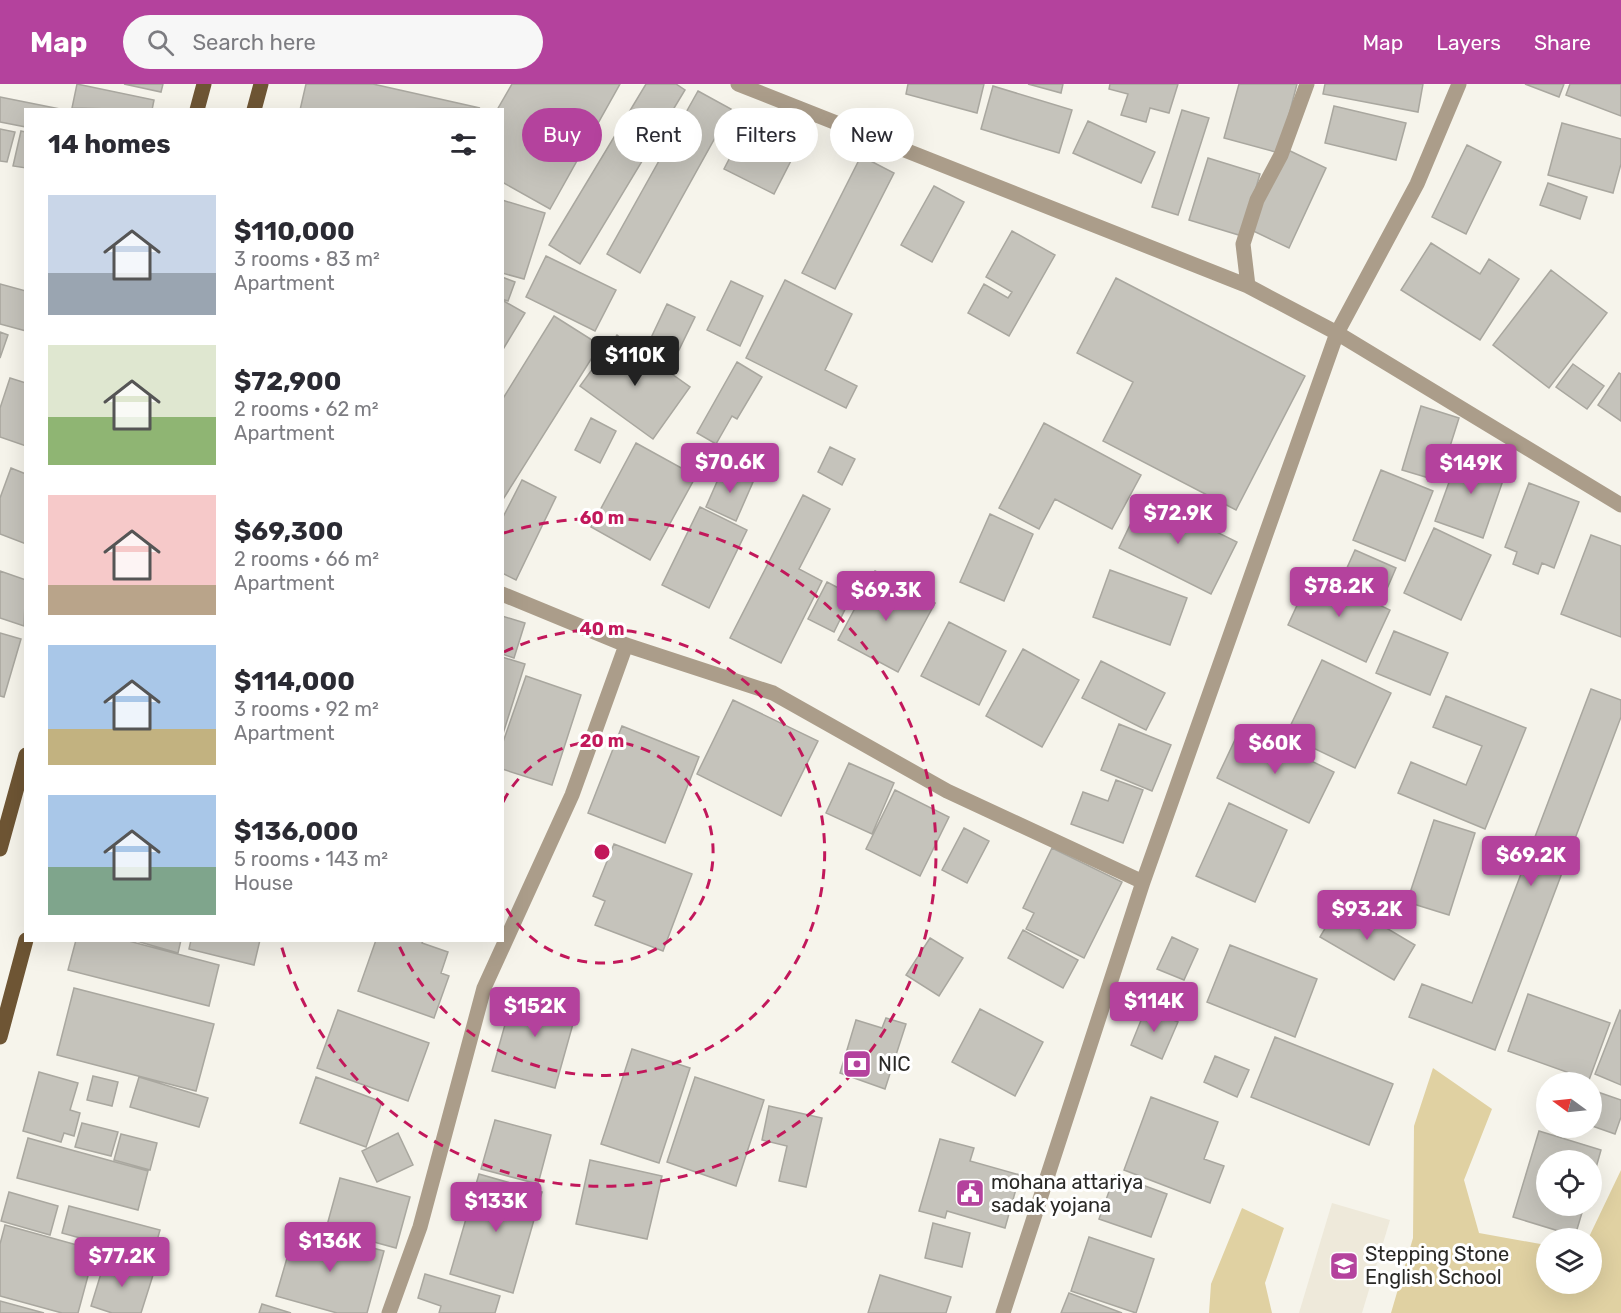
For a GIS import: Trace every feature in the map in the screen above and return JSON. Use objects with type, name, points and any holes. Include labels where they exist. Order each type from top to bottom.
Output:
[{"type":"main road","points":[[198,108],[204,84]]},
{"type":"main road","points":[[255,108],[261,84]]},
{"type":"main road","points":[[0,849],[24,762]]},
{"type":"main road","points":[[0,1037],[25,942]]},
{"type":"street","points":[[738,84],[1248,286],[1337,333],[1621,505]]},
{"type":"street","points":[[1248,286],[1243,244],[1257,200],[1281,155],[1306,84]]},
{"type":"street","points":[[1003,1313],[1143,882],[1337,333],[1417,184],[1459,84]]},
{"type":"street","points":[[504,595],[626,645],[772,693],[947,791],[1143,882]]},
{"type":"street","points":[[389,1313],[420,1227],[484,988],[573,795],[626,645]]},
{"type":"shaded area","points":[[1433,1068],[1492,1109],[1464,1180],[1479,1233],[1536,1243],[1536,1294],[1602,1294],[1602,1228],[1593,1228],[1599,1216],[1602,1216],[1602,1210],[1621,1170],[1621,1313],[1391,1313],[1413,1238],[1414,1126]]},
{"type":"shaded area","name":"Stepping Stone English School","points":[[1332,1203],[1390,1220],[1362,1313],[1299,1313]]},
{"type":"shaded area","points":[[1242,1208],[1284,1228],[1265,1283],[1272,1313],[1209,1313],[1211,1284]]},
{"type":"building","points":[[77,84],[154,100],[152,108],[72,108]]},
{"type":"building","points":[[124,84],[163,84],[161,92]]},
{"type":"building","points":[[306,84],[373,84],[480,108],[300,108]]},
{"type":"building","points":[[512,84],[620,84],[602,116],[602,108],[522,108],[522,162],[576,162],[550,209],[504,183],[504,108],[498,108]]},
{"type":"building","points":[[646,84],[676,84],[685,90],[674,108],[632,108]]},
{"type":"building","points":[[908,84],[984,84],[977,113],[906,94]]},
{"type":"building","points":[[1028,84],[1063,84],[1061,93]]},
{"type":"building","points":[[1110,84],[1178,84],[1169,113],[1150,108],[1146,122],[1121,115],[1128,94],[1109,89]]},
{"type":"building","points":[[1239,84],[1297,84],[1279,153],[1224,138]]},
{"type":"building","points":[[1325,84],[1423,84],[1418,112],[1323,94]]},
{"type":"building","points":[[1525,84],[1564,84],[1559,97]]},
{"type":"building","points":[[1570,84],[1621,84],[1621,116],[1566,95]]},
{"type":"building","points":[[993,86],[1072,110],[1059,153],[981,129]]},
{"type":"building","points":[[698,91],[729,108],[714,108],[714,140],[702,161],[702,108],[689,108]]},
{"type":"building","points":[[0,97],[55,108],[24,108],[24,127],[0,122]]},
{"type":"building","points":[[1334,106],[1406,123],[1396,160],[1325,143]]},
{"type":"building","points":[[1182,110],[1209,118],[1178,215],[1152,207]]},
{"type":"building","points":[[1088,121],[1155,152],[1141,183],[1073,153]]},
{"type":"building","points":[[1562,123],[1621,139],[1621,164],[1613,193],[1548,175]]},
{"type":"building","points":[[0,129],[15,132],[7,162],[0,161]]},
{"type":"building","points":[[21,131],[24,132],[24,168],[13,166]]},
{"type":"building","points":[[614,137],[614,162],[642,162],[580,264],[549,245],[599,162],[602,162],[602,157]]},
{"type":"building","points":[[1467,145],[1501,162],[1466,234],[1432,217]]},
{"type":"building","points":[[1286,149],[1326,168],[1289,248],[1249,229]]},
{"type":"building","points":[[1208,158],[1260,174],[1242,236],[1189,220]]},
{"type":"building","points":[[658,162],[702,162],[640,273],[607,254]]},
{"type":"building","points":[[728,162],[790,162],[774,194],[724,169]]},
{"type":"building","points":[[858,162],[873,162],[894,173],[835,289],[802,273]]},
{"type":"building","points":[[1548,183],[1587,197],[1580,219],[1540,205]]},
{"type":"building","points":[[934,186],[964,202],[932,262],[901,245]]},
{"type":"building","points":[[504,201],[545,213],[524,279],[504,274]]},
{"type":"building","points":[[1012,231],[1055,255],[1009,336],[968,313],[984,284],[1008,298],[1012,292],[986,277]]},
{"type":"building","points":[[1431,243],[1480,274],[1489,259],[1519,279],[1480,340],[1401,290]]},
{"type":"building","points":[[546,256],[616,290],[595,331],[526,297]]},
{"type":"building","points":[[1551,270],[1607,313],[1549,388],[1493,345]]},
{"type":"building","points":[[504,278],[515,282],[508,301],[504,300]]},
{"type":"building","points":[[1116,278],[1305,376],[1236,510],[1103,441],[1133,382],[1077,353]]},
{"type":"building","points":[[785,280],[852,314],[825,370],[857,386],[846,408],[746,358]]},
{"type":"building","points":[[731,281],[763,296],[740,346],[707,330]]},
{"type":"building","points":[[0,284],[24,290],[24,330],[0,324]]},
{"type":"building","points":[[504,301],[525,313],[504,348]]},
{"type":"building","points":[[667,304],[695,317],[677,354],[650,340]]},
{"type":"building","points":[[554,316],[600,345],[504,498],[504,397]]},
{"type":"building","points":[[0,332],[8,335],[0,358]]},
{"type":"building","points":[[617,335],[690,387],[653,439],[580,386]]},
{"type":"building","points":[[737,362],[762,377],[737,419],[732,416],[716,444],[697,433]]},
{"type":"building","points":[[1573,364],[1604,386],[1587,409],[1556,387]]},
{"type":"building","points":[[1619,373],[1621,374],[1621,421],[1598,405]]},
{"type":"building","points":[[10,378],[24,382],[24,445],[0,437],[0,408]]},
{"type":"building","points":[[1421,406],[1459,418],[1439,481],[1402,470]]},
{"type":"building","points":[[591,418],[616,431],[600,463],[575,450]]},
{"type":"building","points":[[1044,423],[1141,475],[1112,529],[1055,499],[1039,529],[999,508]]},
{"type":"building","points":[[636,443],[696,476],[650,560],[591,527]]},
{"type":"building","points":[[830,447],[855,459],[842,485],[818,472]]},
{"type":"building","points":[[1460,452],[1507,469],[1483,538],[1435,521]]},
{"type":"building","points":[[11,468],[24,473],[24,543],[0,534],[0,498]]},
{"type":"building","points":[[723,468],[753,482],[736,521],[706,507]]},
{"type":"building","points":[[1381,470],[1433,491],[1405,561],[1353,540]]},
{"type":"building","points":[[522,480],[556,497],[516,580],[504,574],[504,515]]},
{"type":"building","points":[[1529,483],[1579,502],[1554,568],[1542,563],[1538,574],[1513,564],[1517,552],[1505,547]]},
{"type":"building","points":[[803,495],[830,509],[799,569],[822,581],[781,663],[730,638]]},
{"type":"building","points":[[1144,496],[1237,542],[1211,594],[1119,548]]},
{"type":"building","points":[[700,507],[747,530],[709,608],[662,585]]},
{"type":"building","points":[[990,514],[1033,534],[1004,601],[960,582]]},
{"type":"building","points":[[1434,528],[1491,555],[1461,620],[1404,593]]},
{"type":"building","points":[[1591,535],[1621,546],[1621,637],[1561,614]]},
{"type":"building","points":[[1355,550],[1396,568],[1383,598],[1342,579]]},
{"type":"building","points":[[1110,570],[1187,598],[1170,645],[1093,617]]},
{"type":"building","points":[[0,571],[24,579],[24,626],[0,618]]},
{"type":"building","points":[[875,571],[935,603],[898,672],[838,640]]},
{"type":"building","points":[[1312,573],[1390,610],[1366,662],[1288,625]]},
{"type":"building","points":[[827,582],[852,595],[834,632],[808,619]]},
{"type":"building","points":[[504,617],[525,623],[514,658],[504,655]]},
{"type":"building","points":[[949,622],[1006,651],[979,705],[921,676]]},
{"type":"building","points":[[1394,631],[1448,653],[1430,695],[1376,673]]},
{"type":"building","points":[[0,633],[21,639],[4,697],[0,696]]},
{"type":"building","points":[[1023,649],[1079,680],[1042,747],[986,716]]},
{"type":"building","points":[[504,658],[525,664],[504,731]]},
{"type":"building","points":[[1322,660],[1391,693],[1355,768],[1286,735]]},
{"type":"building","points":[[1101,661],[1165,693],[1146,730],[1082,698]]},
{"type":"building","points":[[526,676],[581,695],[552,785],[504,770],[504,739]]},
{"type":"building","points":[[1591,689],[1621,700],[1621,717],[1495,1050],[1409,1017],[1422,984],[1472,1003]]},
{"type":"building","points":[[1446,696],[1526,728],[1485,829],[1398,793],[1411,762],[1466,785],[1482,746],[1433,727]]},
{"type":"building","points":[[733,700],[818,741],[781,816],[697,774]]},
{"type":"building","points":[[1119,724],[1171,745],[1152,791],[1101,770]]},
{"type":"building","points":[[622,726],[699,757],[665,843],[588,813]]},
{"type":"building","points":[[1241,727],[1334,772],[1309,823],[1217,778]]},
{"type":"building","points":[[849,763],[894,783],[872,834],[826,813]]},
{"type":"building","points":[[1116,780],[1143,790],[1123,843],[1071,824],[1083,792],[1108,801]]},
{"type":"building","points":[[895,790],[949,817],[920,876],[866,849]]},
{"type":"building","points":[[1229,803],[1287,830],[1255,902],[1196,876]]},
{"type":"building","points":[[1434,820],[1475,833],[1449,915],[1407,902]]},
{"type":"building","points":[[964,828],[989,841],[967,883],[942,870]]},
{"type":"building","points":[[614,844],[692,874],[663,951],[595,925],[605,901],[593,896]]},
{"type":"building","points":[[1052,848],[1122,882],[1084,958],[1026,929],[1034,913],[1023,908]]},
{"type":"building","points":[[1341,901],[1415,945],[1394,980],[1320,937]]},
{"type":"building","points":[[1023,930],[1078,960],[1063,988],[1008,958]]},
{"type":"building","points":[[1172,937],[1198,949],[1184,980],[1157,969]]},
{"type":"building","points":[[930,938],[963,958],[939,996],[906,975]]},
{"type":"building","points":[[75,942],[133,942],[219,965],[209,1006],[68,970]]},
{"type":"building","points":[[140,942],[181,942],[178,953]]},
{"type":"building","points":[[191,942],[260,942],[254,965],[189,949]]},
{"type":"building","points":[[375,942],[422,942],[448,952],[441,973],[449,976],[434,1018],[358,991]]},
{"type":"building","points":[[1230,945],[1317,979],[1295,1037],[1207,1002]]},
{"type":"building","points":[[74,988],[214,1024],[196,1091],[57,1055]]},
{"type":"building","points":[[515,989],[578,1006],[555,1088],[492,1071]]},
{"type":"building","points":[[1528,994],[1610,1023],[1592,1072],[1567,1072],[1508,1051]]},
{"type":"building","points":[[1146,1008],[1178,1022],[1162,1059],[1131,1045]]},
{"type":"building","points":[[980,1009],[1043,1042],[1015,1096],[952,1062]]},
{"type":"building","points":[[338,1010],[429,1043],[408,1101],[317,1068]]},
{"type":"building","points":[[1620,1010],[1621,1085],[1602,1077],[1602,1072],[1596,1072]]},
{"type":"building","points":[[886,1018],[906,1024],[885,1089],[840,1073],[856,1020],[882,1028]]},
{"type":"building","points":[[1275,1037],[1393,1084],[1369,1145],[1251,1097]]},
{"type":"building","points":[[632,1049],[690,1068],[659,1163],[601,1144]]},
{"type":"building","points":[[1215,1056],[1249,1070],[1237,1097],[1204,1082]]},
{"type":"building","points":[[39,1072],[78,1083],[70,1110],[80,1113],[74,1136],[64,1133],[61,1142],[23,1131]]},
{"type":"building","points":[[93,1076],[118,1082],[112,1106],[87,1100]]},
{"type":"building","points":[[139,1077],[208,1098],[199,1127],[130,1107]]},
{"type":"building","points":[[316,1077],[382,1102],[366,1147],[300,1123]]},
{"type":"building","points":[[695,1077],[764,1100],[736,1186],[667,1162]]},
{"type":"building","points":[[1602,1093],[1621,1100],[1621,1117],[1615,1134],[1602,1129]]},
{"type":"building","points":[[1151,1097],[1218,1122],[1204,1159],[1224,1166],[1210,1203],[1124,1170]]},
{"type":"building","points":[[769,1106],[822,1118],[806,1187],[779,1181],[787,1146],[762,1140]]},
{"type":"building","points":[[495,1120],[551,1135],[538,1184],[481,1169]]},
{"type":"building","points":[[82,1123],[118,1132],[111,1156],[75,1147]]},
{"type":"building","points":[[398,1133],[413,1165],[377,1182],[362,1151]]},
{"type":"building","points":[[121,1134],[157,1143],[150,1170],[114,1160]]},
{"type":"building","points":[[28,1138],[148,1171],[138,1210],[17,1178]]},
{"type":"building","points":[[1537,1138],[1562,1138],[1601,1150],[1536,1150],[1536,1216],[1581,1216],[1577,1228],[1549,1228],[1513,1217]]},
{"type":"building","name":"mohana attariya sadak yojana","points":[[940,1139],[974,1148],[970,1161],[1020,1175],[1005,1228],[947,1211],[945,1218],[919,1211]]},
{"type":"building","points":[[590,1160],[662,1176],[647,1239],[576,1224]]},
{"type":"building","points":[[479,1174],[542,1192],[513,1293],[450,1274]]},
{"type":"building","points":[[1115,1175],[1167,1194],[1151,1237],[1099,1219]]},
{"type":"building","points":[[340,1178],[410,1197],[396,1248],[326,1229]]},
{"type":"building","points":[[9,1192],[58,1206],[50,1235],[1,1221]]},
{"type":"building","points":[[69,1206],[160,1230],[152,1258],[62,1233]]},
{"type":"building","points":[[933,1223],[970,1233],[962,1267],[925,1258]]},
{"type":"building","points":[[5,1225],[95,1250],[78,1313],[62,1313],[0,1296],[0,1244]]},
{"type":"building","points":[[296,1227],[384,1251],[367,1313],[337,1313],[276,1296]]},
{"type":"building","points":[[1089,1237],[1154,1259],[1136,1313],[1071,1291]]},
{"type":"building","points":[[106,1257],[154,1272],[141,1313],[112,1313],[91,1306]]},
{"type":"building","points":[[425,1274],[500,1296],[495,1313],[439,1313],[441,1306],[418,1298]]},
{"type":"building","points":[[880,1275],[951,1297],[946,1313],[868,1313]]},
{"type":"building","points":[[1069,1293],[1122,1313],[1061,1313]]},
{"type":"building","points":[[0,1301],[44,1313],[0,1313]]},
{"type":"building","points":[[262,1304],[291,1313],[259,1313]]},
{"type":"place","name":"NIC","points":[[857,1064]]},
{"type":"place","name":"mohana attariya sadak yojana","points":[[970,1193]]},
{"type":"place","name":"Stepping Stone English School","points":[[1344,1266]]}]
